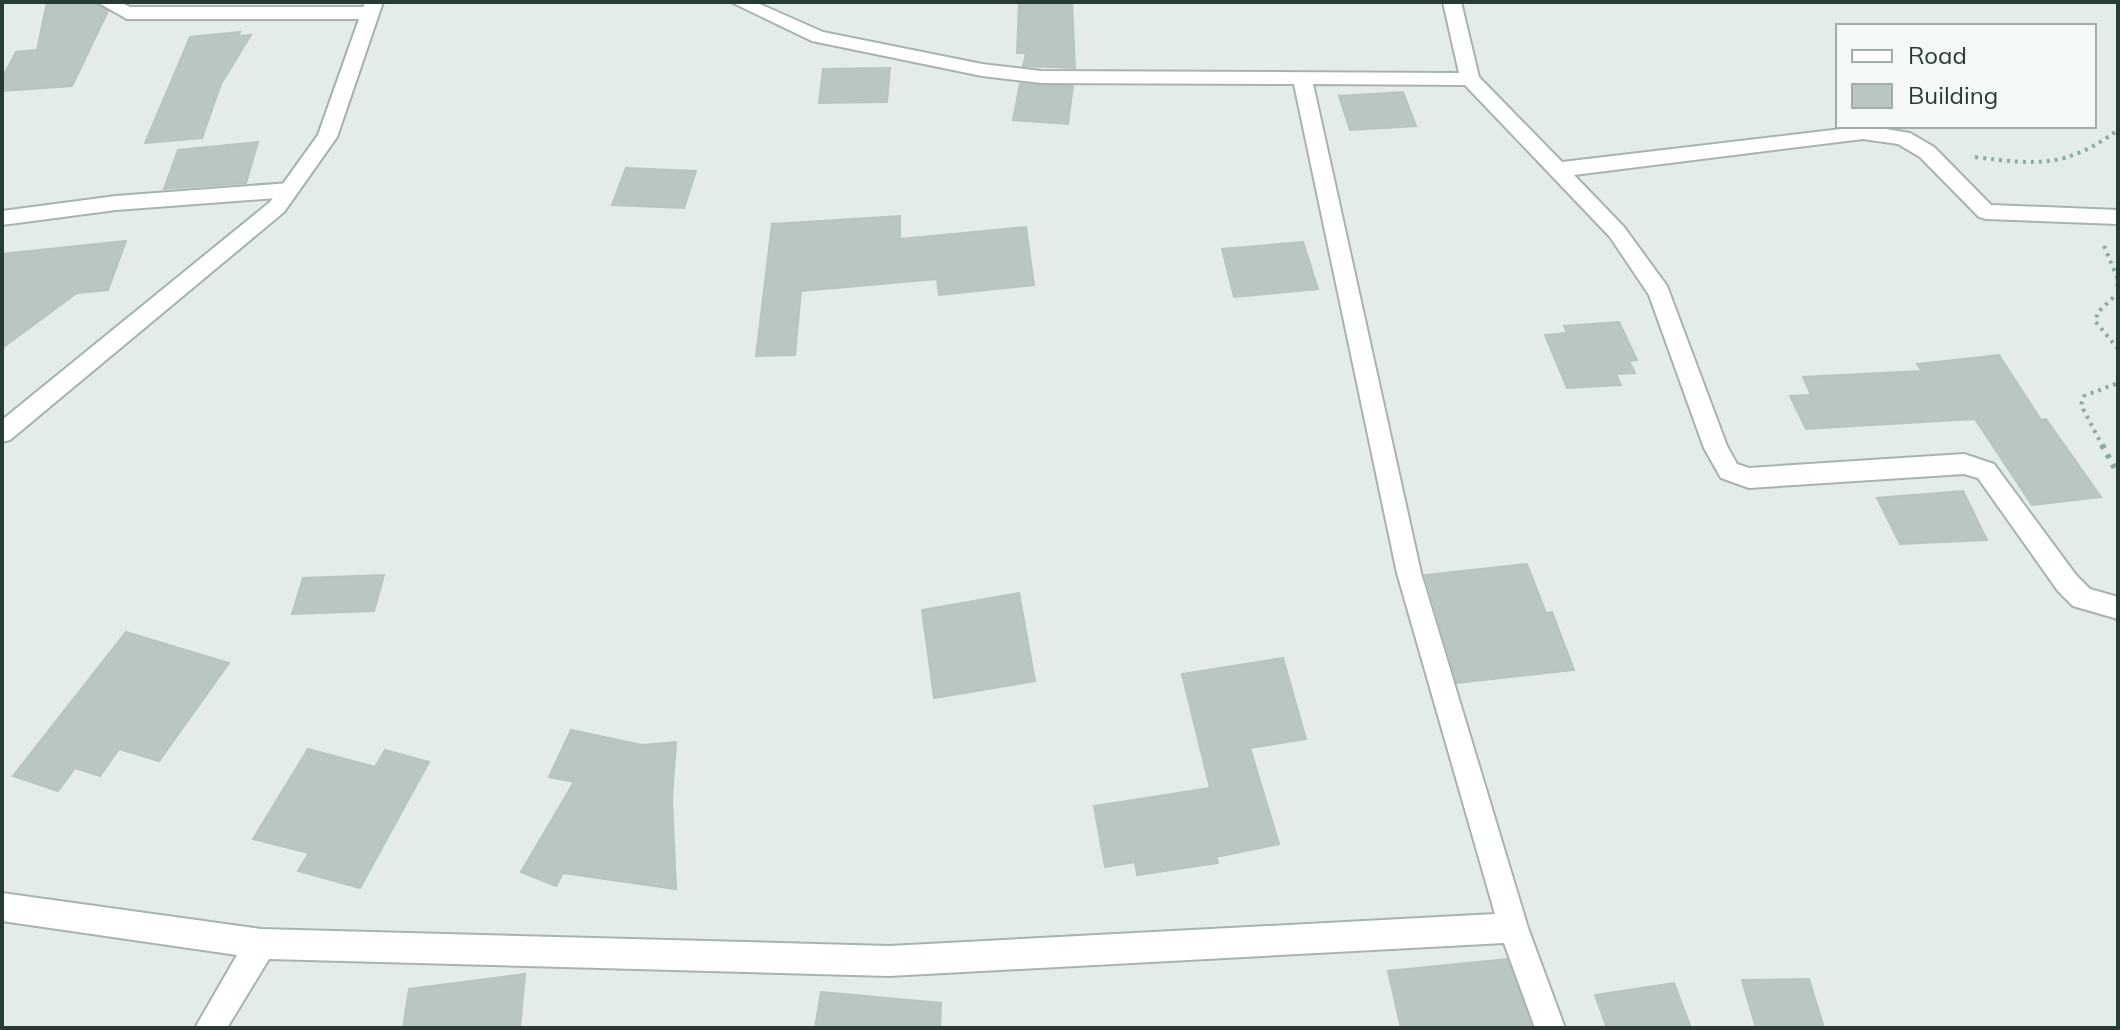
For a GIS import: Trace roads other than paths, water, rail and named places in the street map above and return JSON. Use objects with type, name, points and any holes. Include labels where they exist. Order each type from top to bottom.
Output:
[{"type":"street","points":[[2,433],[277,207],[327,137],[371,8],[127,13],[106,2]]},
{"type":"street","points":[[740,2],[818,37],[982,70],[1084,78],[1470,79]]},
{"type":"street","points":[[1452,2],[1470,79],[1617,232],[1659,292],[1716,448],[1729,471],[1749,478],[1964,464],[1986,471],[2067,583],[2082,598],[2118,608]]},
{"type":"street","points":[[1302,78],[1409,573],[1513,928],[1550,1028]]},
{"type":"street","points":[[1556,170],[1863,132],[1903,138],[1927,152],[1986,212],[2118,217]]},
{"type":"street","points":[[2,218],[116,203],[289,190]]},
{"type":"street","points":[[2,907],[261,944],[889,961],[1513,928]]},
{"type":"street","points":[[210,1028],[261,944]]}]
